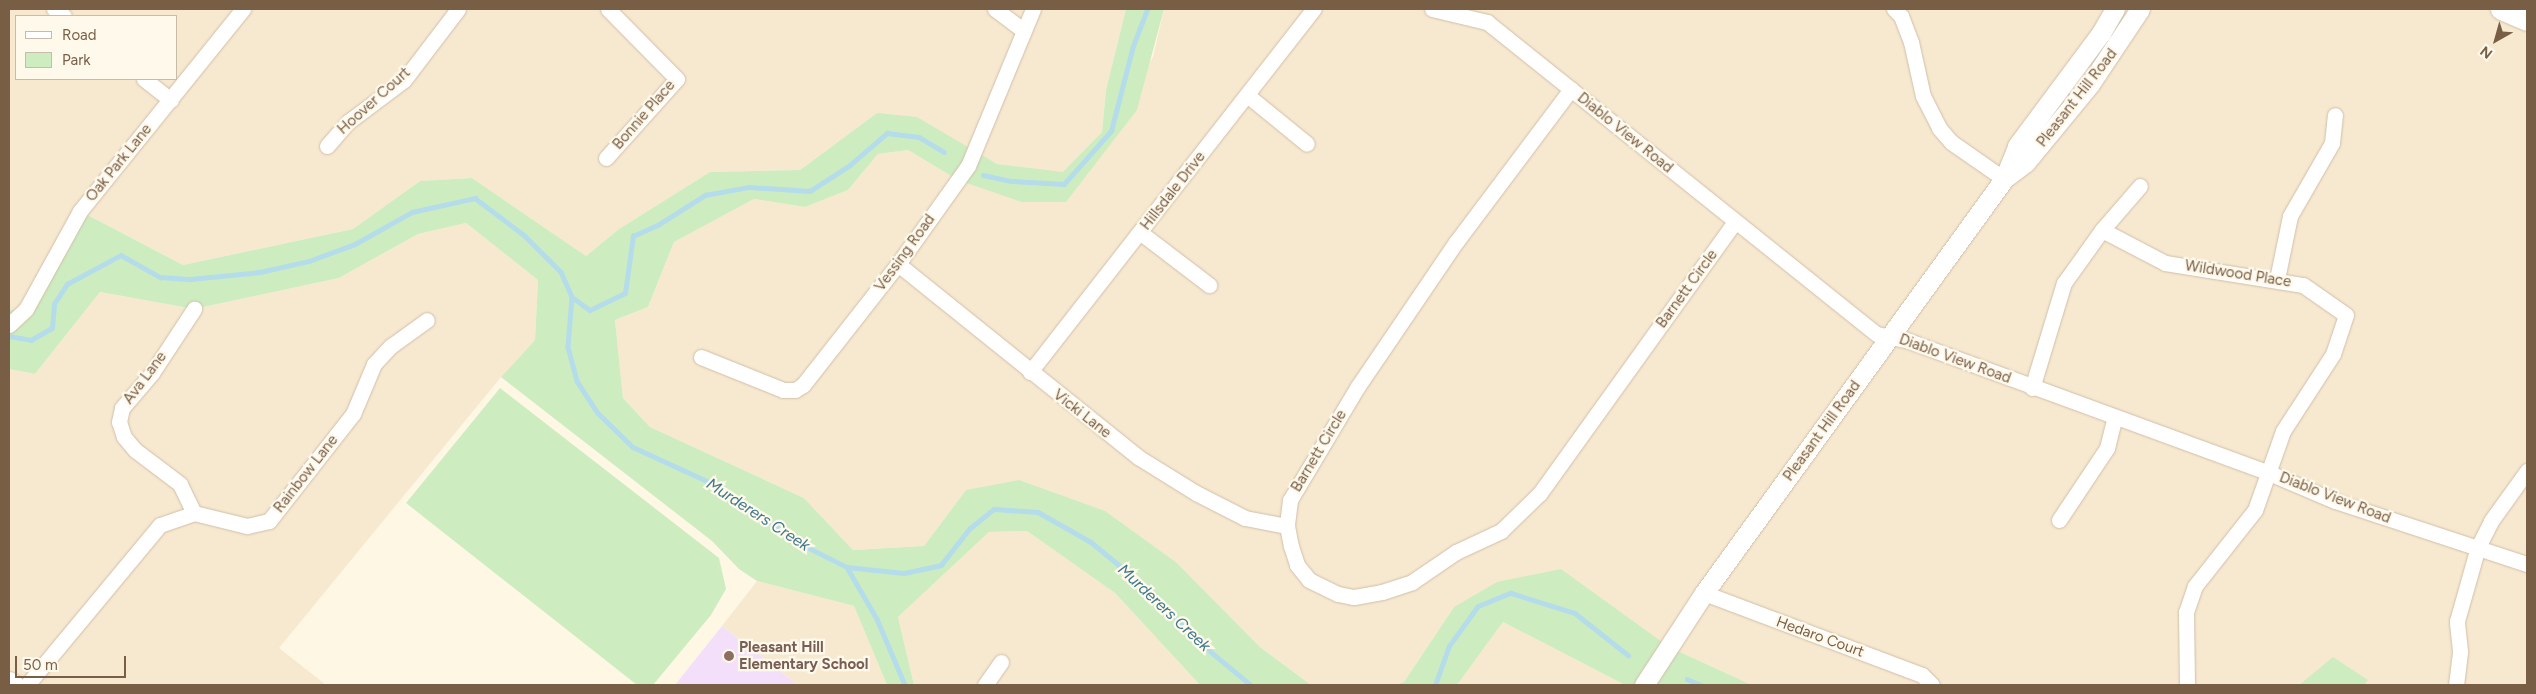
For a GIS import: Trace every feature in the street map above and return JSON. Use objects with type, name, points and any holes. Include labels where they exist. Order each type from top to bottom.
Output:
[{"type":"main road","points":[[2502,9],[2527,20]]},
{"type":"street","name":"Oak Park Lane","points":[[9,325],[26,309],[80,211],[243,9]]},
{"type":"street","name":"Hoover Court","points":[[327,146],[348,122],[404,80],[458,9]]},
{"type":"street","name":"Bonnie Place","points":[[606,158],[677,79],[608,9]]},
{"type":"street","points":[[995,9],[1024,31]]},
{"type":"street","name":"Vessing Road","points":[[701,357],[783,390],[795,390],[804,385],[898,264],[968,166],[1033,9]]},
{"type":"street","name":"Hillsdale Drive","points":[[1030,372],[1314,9]]},
{"type":"street","name":"Diablo View Road","points":[[1432,9],[1487,22],[1876,334],[1891,336],[2115,417],[2267,472],[2335,500],[2527,564]]},
{"type":"street","points":[[1894,9],[1901,16],[1911,42],[1924,96],[1939,128],[1951,142],[2004,179]]},
{"type":"street","name":"Pleasant Hill Road","points":[[1644,685],[1704,593],[2004,179],[2017,146],[2101,34],[2115,9]]},
{"type":"street","name":"Pleasant Hill Road","points":[[2004,179],[2026,162],[2090,84],[2140,9]]},
{"type":"street","points":[[145,80],[170,100]]},
{"type":"street","name":"Barnett Circle","points":[[1572,89],[1456,242],[1358,386],[1290,500],[1287,526],[1297,565],[1309,580],[1320,588],[1354,597],[1412,582],[1456,552],[1501,530],[1540,493],[1735,222]]},
{"type":"street","points":[[1247,95],[1307,144]]},
{"type":"street","points":[[2277,279],[2290,216],[2332,143],[2335,115]]},
{"type":"street","points":[[2032,388],[2064,283],[2102,230],[2140,186]]},
{"type":"street","name":"Wildwood Place","points":[[2102,230],[2165,263],[2303,284],[2346,315],[2333,354],[2283,431],[2267,472]]},
{"type":"street","points":[[1140,233],[1209,284]]},
{"type":"street","name":"Vicki Lane","points":[[898,264],[1030,372],[1138,456],[1196,493],[1245,518],[1287,526]]},
{"type":"street","name":"Ava Lane","points":[[194,309],[152,373],[122,408],[119,422],[124,437],[135,450],[180,484],[194,513]]},
{"type":"street","name":"Rainbow Lane","points":[[194,513],[247,526],[269,521],[353,414],[374,364],[391,346],[427,320]]},
{"type":"street","points":[[2059,520],[2107,448],[2115,417]]},
{"type":"street","points":[[2456,685],[2460,651],[2457,621],[2478,547],[2491,520],[2527,471]]},
{"type":"street","points":[[2187,685],[2186,612],[2195,586],[2255,510],[2267,472]]},
{"type":"street","points":[[27,685],[160,525],[194,513]]},
{"type":"street","name":"Hedaro Court","points":[[1704,593],[1922,675],[1932,685]]},
{"type":"street","points":[[985,685],[1001,662]]},
{"type":"street","points":[[9,681],[15,685]]},
{"type":"shaded area","points":[[9,9],[1126,9],[1106,90],[1102,132],[1063,173],[997,164],[877,113],[800,170],[710,172],[619,229],[586,256],[472,178],[420,181],[353,229],[183,265],[80,211],[26,309],[9,310]]},
{"type":"shaded area","points":[[1164,9],[2115,9],[2004,178],[2139,9],[2501,9],[2527,20],[2527,685],[1752,685],[1669,647],[1454,607],[1404,682],[1395,685],[1311,685],[1260,647],[1177,563],[966,490],[924,546],[853,550],[804,498],[650,427],[623,398],[615,320],[648,307],[674,242],[754,199],[805,207],[848,190],[878,154],[908,150],[958,180],[1066,202],[1153,57]]},
{"type":"shaded area","points":[[466,223],[538,280],[535,340],[501,377],[279,648],[326,685],[9,685],[9,369],[35,374],[100,292],[194,309],[339,278],[418,234]]},
{"type":"shaded area","points":[[1027,531],[1115,593],[1200,685],[914,685],[898,617],[989,532]]},
{"type":"shaded area","points":[[757,581],[854,606],[887,685],[798,685],[722,626]]},
{"type":"shaded area","points":[[1503,622],[1625,685],[1457,685]]},
{"type":"shaded area","name":"Pleasant Hill Elementary School","points":[[722,626],[798,685],[675,685]]},
{"type":"green space","points":[[1126,9],[1164,9],[1137,110],[1066,202],[1022,202],[958,180],[908,150],[878,154],[848,190],[805,207],[754,199],[674,242],[648,307],[615,320],[623,398],[650,427],[804,498],[853,550],[924,546],[966,490],[1019,480],[1105,511],[1177,563],[1260,647],[1311,685],[1200,685],[1115,593],[1027,531],[989,532],[898,617],[914,685],[887,685],[854,606],[757,581],[739,569],[712,541],[501,377],[535,340],[538,280],[466,223],[418,234],[339,278],[194,309],[100,292],[35,374],[9,369],[9,310],[26,309],[80,211],[183,265],[353,229],[420,181],[472,178],[586,256],[619,229],[710,172],[800,170],[877,113],[917,117],[997,164],[1063,172],[1102,132],[1106,90]]},
{"type":"green space","points":[[500,388],[719,558],[726,589],[711,615],[653,685],[637,685],[406,503]]},
{"type":"green space","points":[[1561,569],[1669,647],[1752,685],[1625,685],[1503,622],[1457,685],[1395,685],[1404,682],[1454,607],[1497,582]]},
{"type":"green space","points":[[2333,657],[2368,680],[2364,685],[2299,685]]},
{"type":"waterway","points":[[983,175],[1012,181],[1064,184],[1111,131],[1133,46],[1147,9]]},
{"type":"waterway","points":[[572,297],[590,310],[625,293],[633,236],[658,225],[705,195],[749,187],[810,191],[850,165],[887,133],[919,137],[944,152]]},
{"type":"waterway","name":"Murderers Creek","points":[[9,336],[31,340],[52,328],[54,304],[67,284],[121,255],[160,277],[191,279],[260,272],[309,261],[355,244],[412,212],[475,198],[525,236],[561,272],[572,297],[568,347],[577,381],[598,413],[633,447],[720,487],[803,545],[847,567],[904,573],[941,565],[969,529],[994,509],[1038,512],[1091,542],[1153,593],[1193,637],[1251,685]]},
{"type":"waterway","points":[[847,567],[877,619],[905,685]]},
{"type":"waterway","name":"Murderers Creek","points":[[1435,685],[1449,646],[1478,606],[1511,593],[1575,613],[1628,655]]},
{"type":"waterway","name":"Murderers Creek","points":[[1687,679],[1701,685]]},
{"type":"place","name":"Pleasant Hill Elementary School","points":[[729,656]]}]
